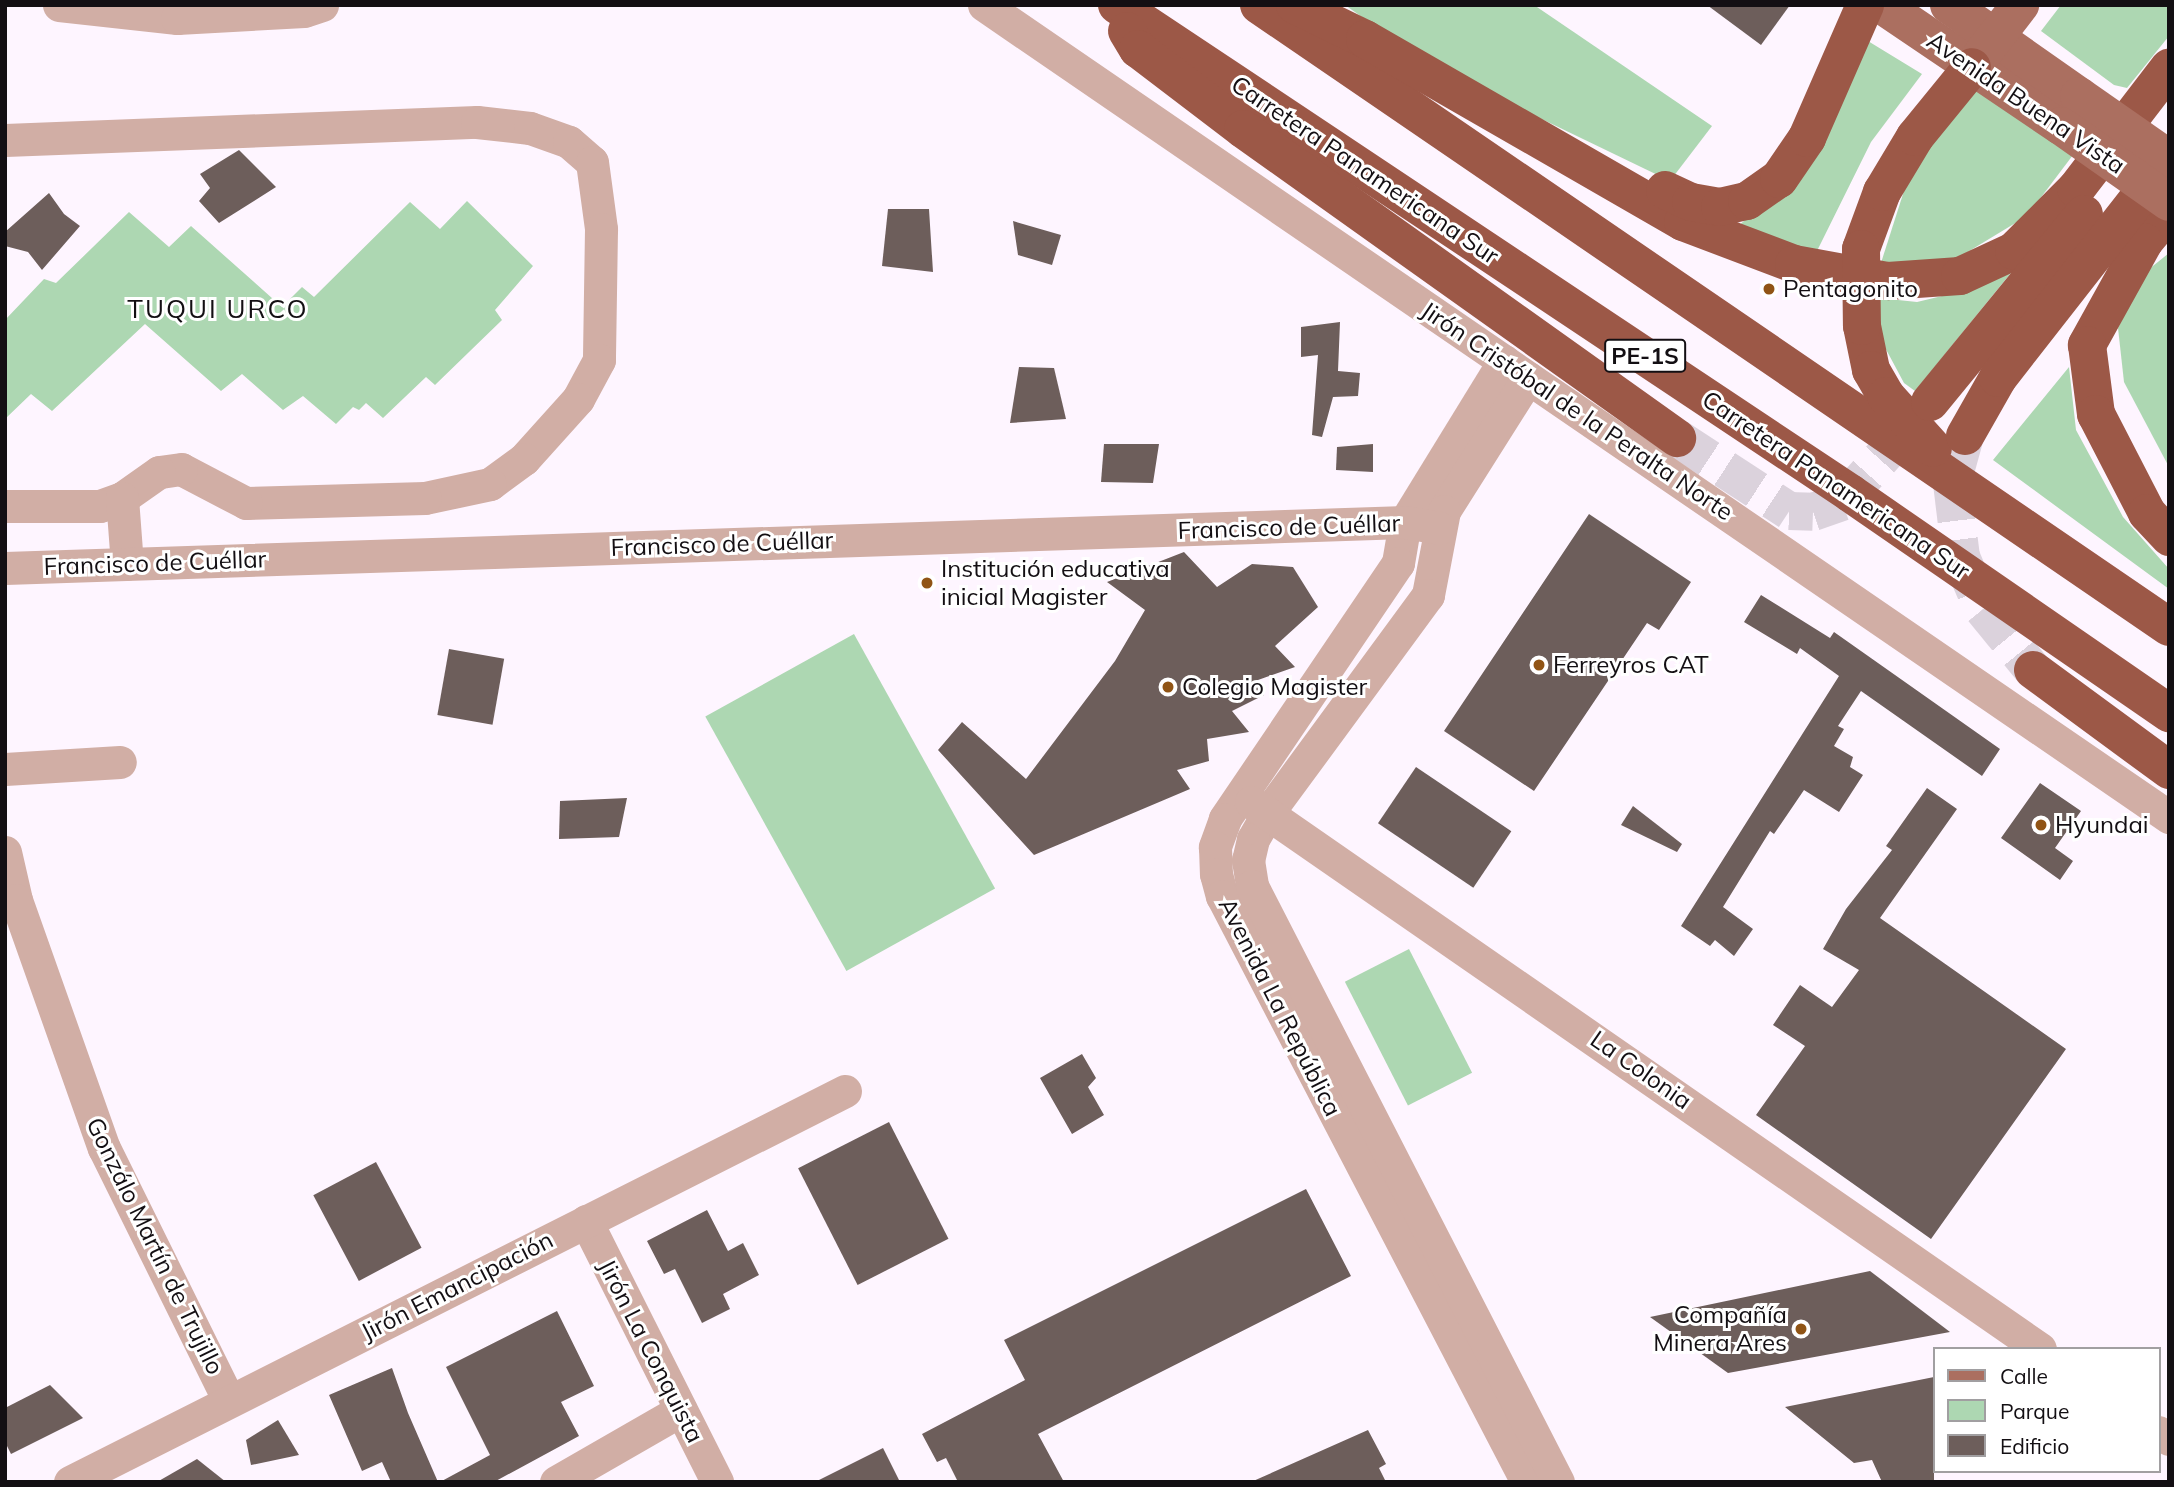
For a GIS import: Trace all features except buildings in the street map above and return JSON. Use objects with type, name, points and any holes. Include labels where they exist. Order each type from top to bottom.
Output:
[{"type":"highway","points":[[1111,5],[1138,49],[1677,438]]},
{"type":"highway","name":"Carretera Panamericana Sur","points":[[1117,5],[1850,493],[2169,713]]},
{"type":"highway","name":"PE-1S","points":[[1259,5],[2169,627]]},
{"type":"highway","points":[[1295,5],[1678,197],[1720,207],[1758,194],[1798,156],[1865,5]]},
{"type":"highway","points":[[1365,39],[1683,222],[1784,261],[1888,281],[1961,276],[2014,251],[2076,189],[2169,68]]},
{"type":"highway","points":[[1983,52],[1908,148],[1882,192],[1861,249],[1862,326],[1871,370],[1886,396],[1958,475],[2090,574]]},
{"type":"highway","points":[[1930,402],[2169,108]]},
{"type":"highway","points":[[1965,436],[1998,378],[2169,160]]},
{"type":"highway","points":[[2169,212],[2144,242],[2087,345],[2096,414],[2147,513],[2169,537]]},
{"type":"highway","points":[[2033,670],[2169,770]]},
{"type":"main road","name":"Avenida Buena Vista","points":[[1882,5],[1983,52],[2070,111],[2169,160]]},
{"type":"main road","name":"Avenida Buena Vista","points":[[1950,5],[1983,52]]},
{"type":"main road","points":[[1983,52],[2020,5]]},
{"type":"main road","name":"Avenida Buena Vista","points":[[2070,111],[2169,202]]},
{"type":"street","points":[[63,6],[177,18],[304,11],[322,5]]},
{"type":"street","name":"Jirón Cristóbal de la Peralta Norte","points":[[984,5],[2169,817]]},
{"type":"street","points":[[5,140],[477,122],[530,128],[569,142],[592,162],[601,229],[599,360],[578,399],[524,459],[490,484],[425,498],[246,503],[181,469],[159,472],[122,498],[100,506],[5,506]]},
{"type":"street","name":"Avenida La República","points":[[1516,369],[1405,522],[1398,563],[1384,587],[1240,795],[1215,847],[1222,896],[1527,1482]]},
{"type":"street","name":"Avenida La República","points":[[1516,369],[1444,511],[1428,595],[1268,813],[1253,839],[1248,860],[1252,886],[1558,1482]]},
{"type":"street","points":[[122,498],[127,564]]},
{"type":"street","name":"Francisco de Cuéllar","points":[[5,568],[1405,522],[1439,528]]},
{"type":"street","points":[[5,769],[120,762]]},
{"type":"street","name":"La Colonia","points":[[1240,795],[2037,1347]]},
{"type":"street","name":"Gonzálo Martín de Trujillo","points":[[5,852],[16,900],[104,1148],[229,1401]]},
{"type":"street","name":"Jirón Emancipación","points":[[70,1482],[845,1091]]},
{"type":"street","name":"Jirón La Conquista","points":[[586,1221],[717,1482]]},
{"type":"street","points":[[556,1482],[681,1410]]},
{"type":"green space","points":[[1345,5],[1534,5],[1712,126],[1670,181],[1430,65]]},
{"type":"green space","points":[[2061,5],[2169,5],[2169,36],[2127,88],[2114,85],[2041,31]]},
{"type":"green space","points":[[1863,38],[1922,74],[1871,142],[1815,255],[1732,231],[1811,165]]},
{"type":"green space","points":[[1977,79],[2079,147],[2027,216],[1956,259],[1880,266],[1911,169]]},
{"type":"green space","points":[[467,201],[533,266],[495,310],[502,320],[435,385],[426,377],[383,418],[366,403],[359,410],[353,407],[336,424],[303,396],[283,410],[242,374],[221,391],[145,324],[52,411],[31,394],[5,419],[5,320],[44,279],[56,283],[129,212],[169,247],[191,226],[282,307],[302,287],[314,297],[410,202],[440,229]]},
{"type":"green space","points":[[2169,253],[2169,467],[2124,382],[2118,328],[2143,274]]},
{"type":"green space","points":[[2023,258],[1915,391],[1904,383],[1881,340],[1879,298],[1917,302],[1967,290]]},
{"type":"green space","points":[[2069,367],[2076,430],[2123,517],[2169,569],[2169,589],[1993,460]]},
{"type":"green space","points":[[854,634],[995,889],[846,971],[705,716]]},
{"type":"green space","points":[[1409,949],[1472,1073],[1408,1106],[1345,982]]},
{"type":"tunnel","points":[[1677,438],[1789,511],[1813,512],[1842,502],[1920,415]]},
{"type":"tunnel","points":[[1965,436],[1952,483],[1961,557],[1983,609],[2033,670]]},
{"type":"place","name":"Pentagonito","points":[[1769,289]]},
{"type":"place","name":"Institución educativa inicial Magister","points":[[927,583]]},
{"type":"place","name":"Ferreyros CAT","points":[[1539,665]]},
{"type":"place","name":"Colegio Magister","points":[[1168,687]]},
{"type":"place","name":"Hyundai","points":[[2041,825]]},
{"type":"place","name":"Compañía Minera Ares","points":[[1801,1329]]},
{"type":"district","name":"TUQUI URCO","points":[[218,309]]}]
